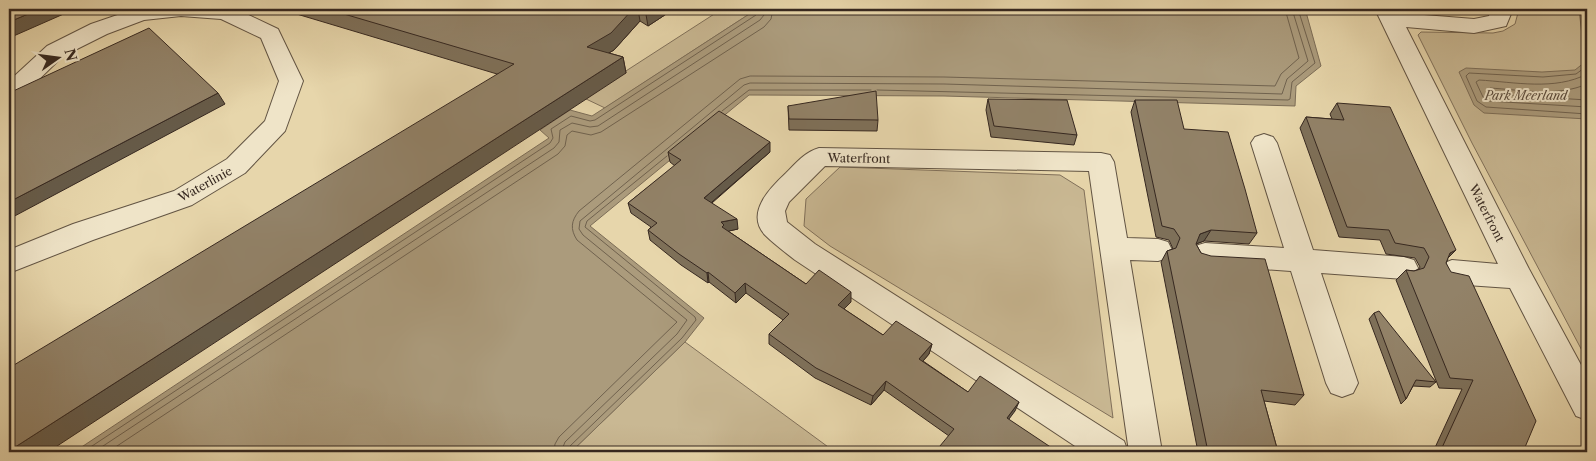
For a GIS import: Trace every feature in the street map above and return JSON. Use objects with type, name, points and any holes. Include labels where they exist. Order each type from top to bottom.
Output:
[{"type":"street","name":"Waterlinie","points":[[9,91],[17,87],[55,51],[99,28],[141,14],[181,9],[225,12],[270,34],[291,81],[276,125],[236,166],[183,198],[83,232],[9,262]]},
{"type":"street","name":"Waterfront","points":[[1388,14],[1474,26],[1498,22],[1502,9]]},
{"type":"street","name":"Waterfront","points":[[1388,14],[1519,278],[1587,406]]},
{"type":"street","points":[[1264,142],[1342,383]]},
{"type":"street","name":"Waterfront","points":[[1112,452],[805,252],[774,227],[772,211],[778,196],[819,157],[1101,162],[1146,452]]},
{"type":"street","points":[[1114,248],[1158,250]]},
{"type":"street","points":[[1205,254],[1404,268]]},
{"type":"street","points":[[1452,272],[1519,278]]},
{"type":"green space","points":[[722,9],[757,9],[605,108],[584,98]]},
{"type":"green space","name":"Park Meerland","points":[[1519,9],[1587,9],[1587,360],[1472,143],[1418,35],[1421,32],[1493,33],[1503,31],[1515,24]]},
{"type":"green space","points":[[840,167],[1060,175],[1084,190],[1113,418],[830,246],[804,226],[806,199]]},
{"type":"green space","points":[[685,342],[835,452],[571,452]]},
{"type":"water","points":[[757,9],[1298,9],[1306,12],[1321,66],[1296,86],[1295,106],[944,96],[749,95],[590,226],[704,318],[685,342],[571,452],[74,452],[549,138],[540,130],[570,110],[592,116]]},
{"type":"water","points":[[1579,9],[1587,9],[1587,119],[1484,113],[1474,105],[1459,72],[1466,68],[1542,72],[1575,70],[1585,62]]},
{"type":"building","points":[[9,9],[40,9],[9,22]]},
{"type":"building","points":[[327,9],[633,9],[611,33],[587,47],[623,57],[9,451],[9,368],[514,64]]},
{"type":"building","points":[[149,28],[218,93],[9,202],[9,93]]},
{"type":"building","points":[[876,91],[878,120],[789,119],[788,106]]},
{"type":"building","points":[[988,99],[1067,100],[1077,135],[994,126]]},
{"type":"building","points":[[1135,100],[1177,100],[1184,129],[1228,132],[1257,233],[1211,230],[1200,234],[1196,244],[1201,253],[1211,256],[1265,259],[1304,395],[1261,390],[1278,452],[1208,452],[1167,251],[1176,248],[1180,238],[1174,229],[1162,226]]},
{"type":"building","points":[[1337,103],[1390,107],[1456,250],[1450,253],[1446,263],[1451,272],[1469,276],[1536,421],[1523,452],[1440,452],[1473,380],[1450,378],[1406,270],[1414,271],[1424,268],[1429,257],[1424,248],[1395,243],[1389,230],[1347,227],[1306,117],[1344,120]]},
{"type":"building","points":[[719,111],[770,142],[704,198],[737,219],[721,222],[724,225],[722,227],[806,284],[819,270],[851,292],[838,305],[883,335],[896,321],[932,344],[919,359],[968,392],[980,376],[1019,402],[1007,418],[1058,452],[935,452],[954,429],[886,381],[873,396],[816,368],[769,334],[789,314],[745,283],[735,293],[648,230],[657,223],[628,203],[681,160],[668,152]]},
{"type":"building","points":[[1379,311],[1436,382],[1416,380],[1406,399],[1374,313]]}]
